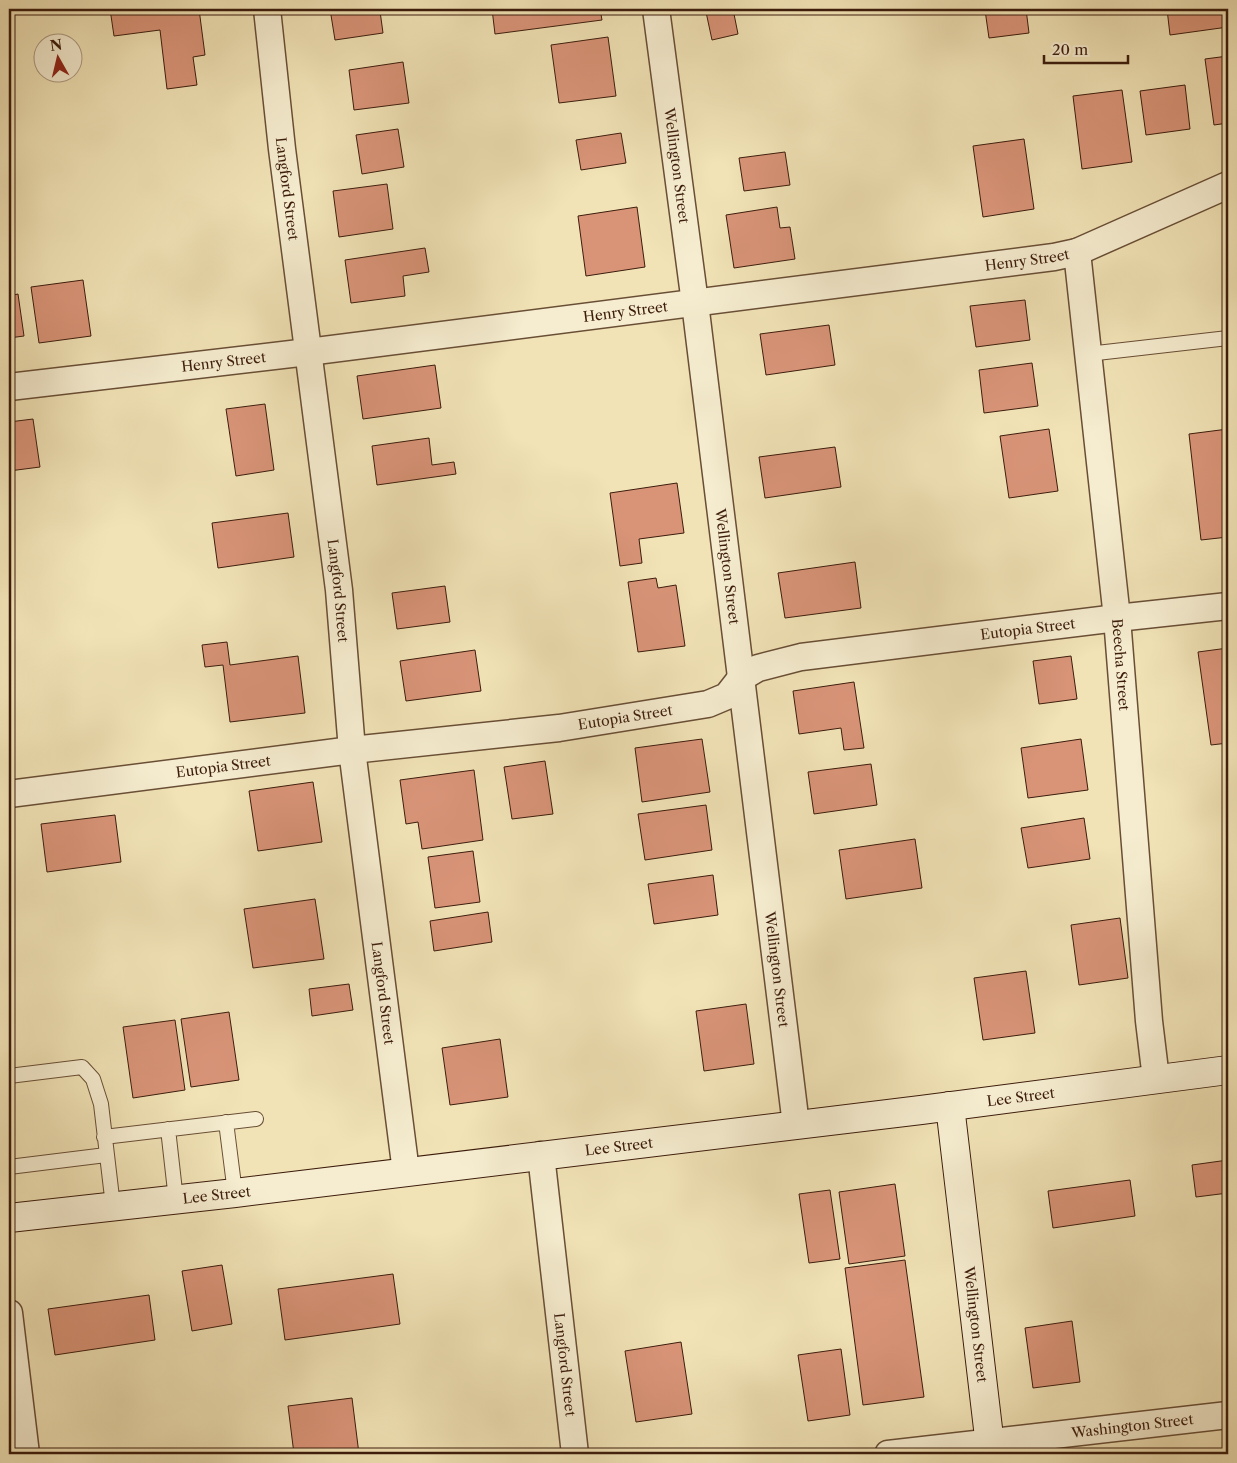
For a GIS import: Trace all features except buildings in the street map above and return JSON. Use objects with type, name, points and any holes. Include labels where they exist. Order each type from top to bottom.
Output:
[{"type":"main road","name":"Lee Street","points":[[9,1218],[541,1156],[1228,1070]]},
{"type":"main road","name":"Wellington Street","points":[[950,1106],[990,1449]]},
{"type":"street","name":"Langford Street","points":[[267,9],[283,159],[339,590],[352,750],[406,1172]]},
{"type":"street","name":"Wellington Street","points":[[656,9],[696,303],[796,1125]]},
{"type":"street","name":"Henry Street","points":[[9,387],[1000,266],[1077,252],[1228,185]]},
{"type":"street","name":"Beecha Street","points":[[1077,252],[1118,618],[1149,1021],[1156,1079]]},
{"type":"street","name":"Eutopia Street","points":[[9,794],[352,750],[559,728],[708,704],[726,696],[741,678],[758,668],[802,657],[1228,606]]},
{"type":"street","name":"Langford Street","points":[[541,1156],[576,1454]]},
{"type":"street","points":[[9,1312],[26,1454]]},
{"type":"street","name":"Washington Street","points":[[888,1454],[990,1449],[1228,1415]]},
{"type":"lane","points":[[1088,354],[1228,338]]},
{"type":"lane","points":[[9,1076],[82,1067],[94,1079],[101,1104],[112,1206]]},
{"type":"lane","points":[[104,1136],[256,1119]]},
{"type":"lane","points":[[226,1122],[235,1193]]},
{"type":"lane","points":[[168,1130],[176,1200]]},
{"type":"lane","points":[[9,1167],[106,1154]]}]
